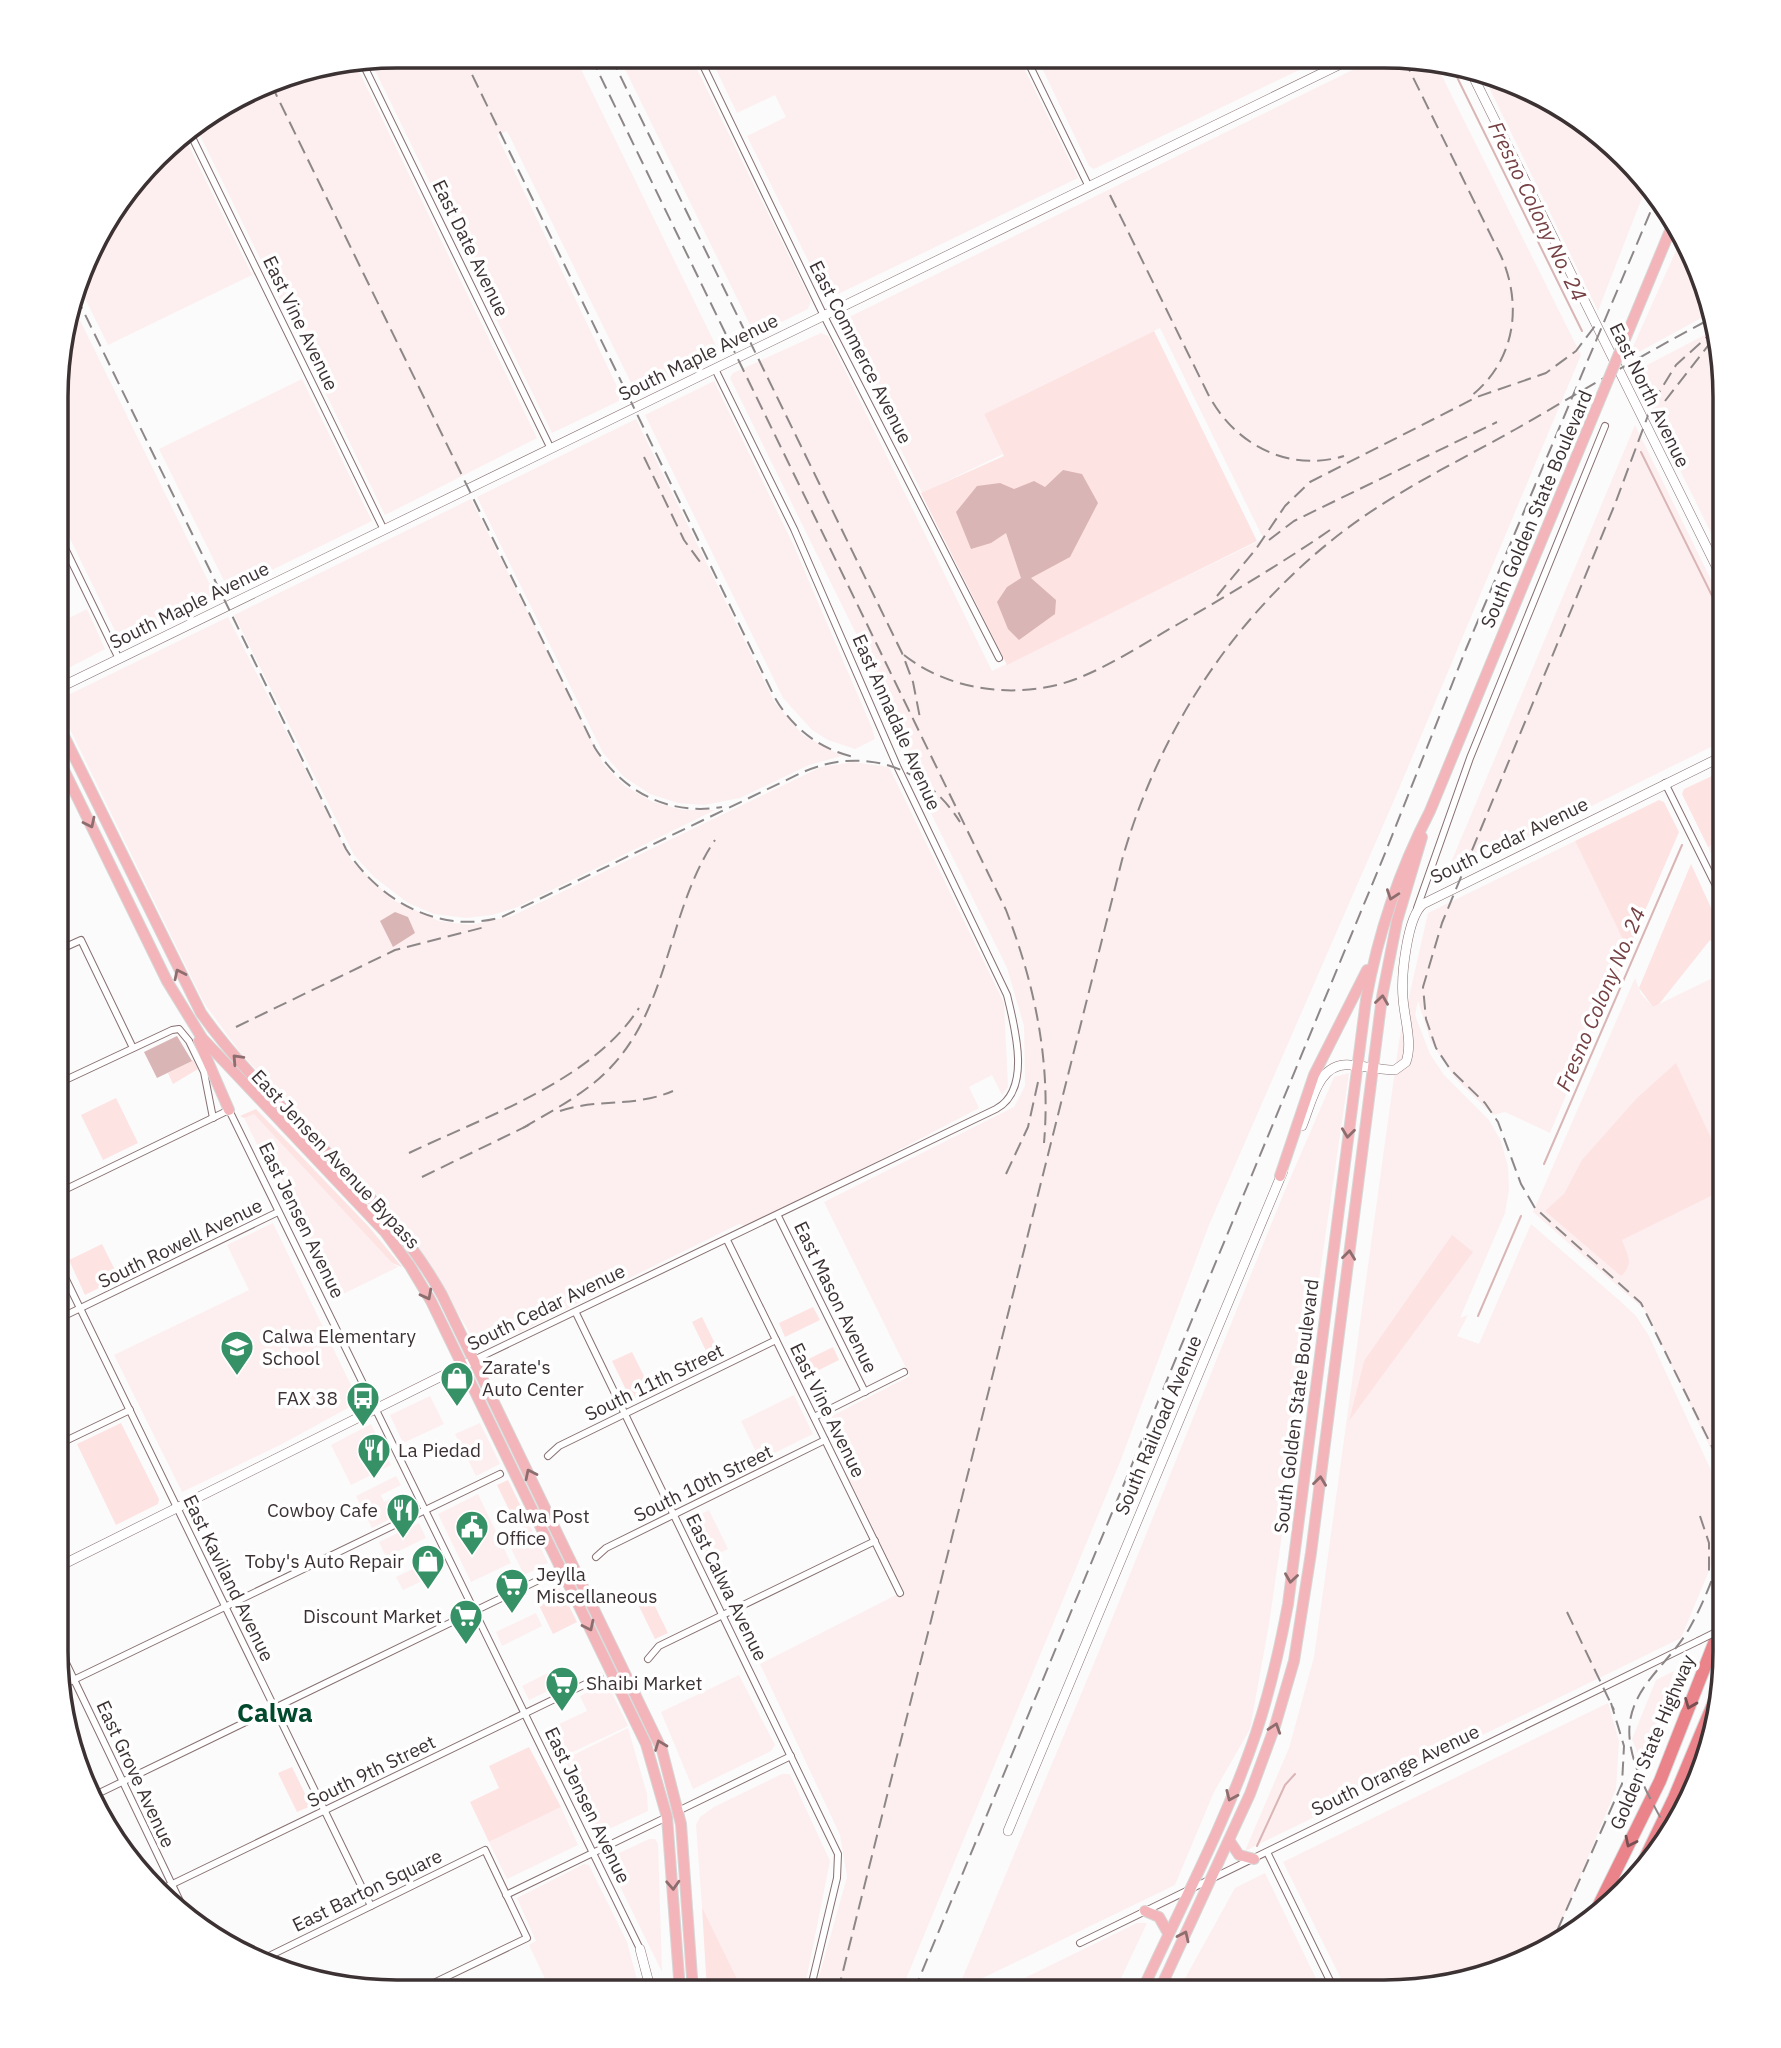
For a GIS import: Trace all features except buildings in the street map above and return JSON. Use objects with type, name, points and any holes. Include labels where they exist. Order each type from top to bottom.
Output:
[{"type":"highway","name":"Golden State Highway","points":[[1602,1897],[1660,1780],[1713,1646]]},
{"type":"highway","name":"Golden State Highway","points":[[1656,1836],[1704,1727]]},
{"type":"main road","name":"South Golden State Boulevard","points":[[1164,1980],[1229,1840],[1270,1742],[1300,1631],[1365,1067],[1375,956],[1394,890],[1430,811],[1669,233]]},
{"type":"main road","name":"East Jensen Avenue Bypass","points":[[68,745],[184,985],[215,1032],[407,1239],[442,1295],[652,1726],[668,1768],[679,1811],[692,1980]]},
{"type":"main road","points":[[68,778],[167,981],[191,1022],[229,1110]]},
{"type":"main road","name":"South Golden State Boulevard","points":[[1147,1980],[1250,1751],[1281,1639],[1365,1067],[1392,942],[1430,811]]},
{"type":"main road","points":[[1280,1176],[1314,1075],[1375,956]]},
{"type":"main road","name":"East Jensen Avenue Bypass","points":[[191,1022],[225,1066],[397,1247],[420,1283],[463,1366],[639,1727],[667,1817],[679,1980]]},
{"type":"main road","points":[[1229,1840],[1239,1855],[1254,1859]]},
{"type":"main road","points":[[1145,1911],[1159,1917],[1168,1933]]},
{"type":"street","name":"East Commerce Avenue","points":[[704,68],[824,316],[999,658]]},
{"type":"street","points":[[1031,68],[1089,187]]},
{"type":"street","name":"South Maple Avenue","points":[[68,684],[1334,68]]},
{"type":"street","name":"East Date Avenue","points":[[366,70],[551,449]]},
{"type":"street","name":"East North Avenue","points":[[1475,81],[1713,549]]},
{"type":"street","name":"East Vine Avenue","points":[[193,139],[384,530]]},
{"type":"street","name":"East Annadale Avenue","points":[[715,369],[794,529],[898,768],[1007,995],[1014,1026],[1017,1076],[1013,1097]]},
{"type":"street","points":[[1365,1067],[1395,1070],[1408,1059],[1403,979],[1416,909],[1469,758],[1605,426]]},
{"type":"street","points":[[68,554],[119,659]]},
{"type":"street","name":"South Cedar Avenue","points":[[1416,909],[1439,894],[1713,761]]},
{"type":"street","points":[[1665,783],[1713,880]]},
{"type":"street","points":[[68,946],[81,940],[133,1048]]},
{"type":"street","points":[[68,1079],[172,1030],[183,1032],[204,1072],[213,1118]]},
{"type":"street","name":"South Railroad Avenue","points":[[1008,1831],[1325,1073],[1338,1065],[1365,1067]]},
{"type":"street","name":"South Cedar Avenue","points":[[68,1562],[474,1360],[996,1109],[1013,1097]]},
{"type":"street","points":[[68,1188],[229,1110]]},
{"type":"street","name":"East Jensen Avenue","points":[[229,1110],[640,1949]]},
{"type":"street","name":"South Rowell Avenue","points":[[68,1314],[278,1212]]},
{"type":"street","name":"East Mason Avenue","points":[[778,1216],[865,1392]]},
{"type":"street","name":"East Vine Avenue","points":[[727,1240],[900,1593]]},
{"type":"street","name":"East Kaviland Avenue","points":[[68,1283],[371,1906]]},
{"type":"street","name":"East Calwa Avenue","points":[[576,1313],[838,1854],[837,1878],[813,1980]]},
{"type":"street","name":"South 11th Street","points":[[548,1456],[558,1446],[776,1340]]},
{"type":"street","points":[[814,1417],[904,1372]]},
{"type":"street","points":[[68,1440],[130,1410]]},
{"type":"street","name":"South 10th Street","points":[[596,1557],[606,1548],[825,1440]]},
{"type":"street","points":[[70,1681],[227,1608],[500,1474]]},
{"type":"street","points":[[648,1659],[659,1646],[875,1541]]},
{"type":"street","points":[[100,1793],[276,1710],[549,1575]]},
{"type":"street","name":"South Orange Avenue","points":[[1080,1943],[1713,1634]]},
{"type":"street","name":"East Grove Avenue","points":[[69,1668],[177,1895]]},
{"type":"street","name":"South 9th Street","points":[[169,1887],[600,1677]]},
{"type":"street","points":[[440,1980],[527,1938],[506,1895],[791,1756]]},
{"type":"street","name":"East Barton Square","points":[[274,1956],[485,1850],[506,1895]]},
{"type":"street","points":[[1267,1852],[1330,1980]]},
{"type":"street","points":[[640,1949],[648,1980]]},
{"type":"shaded area","points":[[580,68],[719,352],[636,393],[507,131],[497,135],[623,399],[552,433],[374,69]]},
{"type":"shaded area","points":[[624,68],[696,68],[811,301],[808,309],[755,335]]},
{"type":"shaded area","points":[[715,68],[1024,68],[1078,178],[836,295],[823,291],[747,136],[786,117],[775,95],[737,113]]},
{"type":"shaded area","points":[[1042,68],[1303,68],[1094,169],[1089,166]]},
{"type":"shaded area","points":[[1357,68],[1384,68],[1441,74],[1581,355],[1395,798],[1209,1225],[1120,1462],[906,1980],[818,1980],[847,1877],[840,1835],[760,1664],[904,1591],[847,1475],[852,1473],[827,1422],[828,1418],[910,1376],[824,1202],[1014,1107],[1025,1086],[1024,1026],[1007,968],[890,730],[896,715],[730,378],[733,373],[821,333],[828,336],[992,671],[1263,538],[1160,328],[984,414],[1003,454],[922,493],[839,322]]},
{"type":"shaded area","points":[[359,71],[537,438],[385,515],[200,134],[233,112],[271,93],[312,79]]},
{"type":"shaded area","points":[[1488,85],[1529,102],[1567,124],[1601,150],[1643,195],[1598,311]]},
{"type":"shaded area","points":[[188,144],[252,275],[108,345],[84,297],[93,271],[112,233],[136,197]]},
{"type":"shaded area","points":[[1677,248],[1688,271],[1703,317],[1628,358]]},
{"type":"shaded area","points":[[78,316],[216,597],[123,642],[119,639],[68,534],[68,397],[71,354]]},
{"type":"shaded area","points":[[1154,331],[1257,541],[1007,665],[921,493],[1004,456],[984,414]]},
{"type":"shaded area","points":[[1706,334],[1713,397],[1713,537],[1632,373]]},
{"type":"shaded area","points":[[302,379],[372,521],[229,591],[159,449]]},
{"type":"shaded area","points":[[714,381],[793,544],[872,728],[875,739],[855,749],[828,740],[812,730],[783,698],[645,415]]},
{"type":"shaded area","points":[[636,419],[775,703],[803,735],[842,756],[809,765],[740,798],[704,805],[678,803],[650,794],[624,777],[603,753],[477,497]]},
{"type":"shaded area","points":[[1635,425],[1713,584],[1713,746],[1444,879]]},
{"type":"shaded area","points":[[1063,470],[1082,474],[1098,503],[1070,557],[1031,578],[1056,600],[1055,614],[1019,640],[1008,629],[997,602],[1007,587],[1021,578],[1006,533],[991,543],[971,549],[956,512],[977,486],[1000,483],[1014,489],[1034,481],[1045,487]]},
{"type":"shaded area","points":[[471,499],[604,765],[625,786],[653,802],[683,810],[715,810],[515,908],[492,915],[466,918],[434,914],[408,903],[374,877],[354,855],[234,615]]},
{"type":"shaded area","points":[[87,609],[105,649],[68,668],[68,618]]},
{"type":"shaded area","points":[[228,617],[351,860],[393,900],[439,921],[470,925],[512,916],[821,767],[853,762],[889,767],[1004,1003],[1008,1087],[1002,1095],[992,1075],[969,1087],[979,1108],[747,1226],[739,1224],[520,1332],[487,1345],[477,1345],[414,1241],[383,1201],[242,1055],[204,1003],[68,725],[68,695]]},
{"type":"shaded area","points":[[1713,776],[1713,845],[1708,847],[1682,794],[1684,789]]},
{"type":"shaded area","points":[[1659,800],[1664,802],[1679,832],[1628,950],[1575,841]]},
{"type":"shaded area","points":[[1575,841],[1628,950],[1550,1133],[1505,1112],[1493,1115],[1455,1078],[1431,1042],[1418,1001],[1415,1015],[1430,1054],[1444,1075],[1489,1120],[1501,1141],[1508,1167],[1509,1189],[1505,1213],[1460,1318],[1468,1315],[1457,1336],[1479,1344],[1531,1224],[1636,1316],[1649,1336],[1713,1475],[1713,1561],[1681,1638],[1245,1851],[1289,1748],[1314,1657],[1399,1041],[1428,913]]},
{"type":"shaded area","points":[[1713,845],[1713,857],[1708,847]]},
{"type":"shaded area","points":[[1691,864],[1713,912],[1713,942],[1710,940],[1659,1004],[1653,1007],[1639,988]]},
{"type":"shaded area","points":[[395,912],[408,917],[415,933],[393,947],[380,921]]},
{"type":"shaded area","points":[[1635,978],[1641,994],[1653,1007],[1713,978],[1713,1454],[1645,1310],[1533,1212]]},
{"type":"shaded area","points":[[177,1036],[192,1061],[157,1078],[144,1052]]},
{"type":"shaded area","points":[[193,1060],[198,1069],[173,1084],[168,1073]]},
{"type":"shaded area","points":[[1676,1063],[1713,1142],[1713,1195],[1622,1240],[1629,1263],[1621,1276],[1545,1211],[1564,1194],[1582,1160],[1637,1098]]},
{"type":"shaded area","points":[[1349,1073],[1269,1624],[1250,1729],[1214,1792],[1175,1885],[979,1980],[962,1980],[1099,1651],[1283,1195],[1334,1077]]},
{"type":"shaded area","points":[[116,1098],[138,1143],[103,1160],[81,1115]]},
{"type":"shaded area","points":[[256,1109],[369,1227],[402,1267],[392,1263],[254,1114],[244,1118],[240,1116]]},
{"type":"shaded area","points":[[254,1113],[398,1267],[333,1299],[244,1118]]},
{"type":"shaded area","name":"Calwa Elementary School","points":[[273,1223],[359,1402],[280,1445],[182,1492],[114,1355],[249,1290],[227,1245]]},
{"type":"shaded area","points":[[1452,1235],[1473,1252],[1349,1421],[1364,1361]]},
{"type":"shaded area","points":[[102,1244],[119,1278],[85,1295],[69,1260]]},
{"type":"shaded area","points":[[813,1307],[820,1320],[785,1337],[779,1323]]},
{"type":"shaded area","points":[[702,1317],[721,1356],[711,1361],[692,1322]]},
{"type":"shaded area","points":[[833,1347],[839,1360],[805,1377],[798,1364]]},
{"type":"shaded area","points":[[632,1352],[651,1390],[631,1400],[612,1361]]},
{"type":"shaded area","points":[[794,1395],[813,1434],[760,1460],[741,1421]]},
{"type":"shaded area","points":[[430,1396],[444,1424],[403,1443],[390,1415]]},
{"type":"shaded area","points":[[121,1423],[159,1499],[158,1504],[116,1525],[77,1444]]},
{"type":"shaded area","points":[[480,1423],[500,1464],[476,1476],[455,1434]]},
{"type":"shaded area","points":[[371,1424],[391,1465],[351,1485],[331,1445]]},
{"type":"shaded area","points":[[396,1476],[401,1485],[381,1495],[384,1502],[390,1499],[398,1515],[372,1528],[356,1496]]},
{"type":"shaded area","points":[[508,1480],[527,1519],[516,1524],[497,1485]]},
{"type":"shaded area","points":[[478,1494],[511,1563],[471,1582],[438,1514]]},
{"type":"shaded area","points":[[709,1510],[728,1549],[708,1559],[689,1520]]},
{"type":"shaded area","name":"Cowboy Cafe","points":[[419,1523],[426,1538],[386,1557],[379,1542]]},
{"type":"shaded area","points":[[529,1524],[548,1563],[524,1575],[505,1536]]},
{"type":"shaded area","points":[[436,1558],[443,1571],[403,1590],[396,1577]]},
{"type":"shaded area","points":[[558,1584],[577,1622],[553,1634],[534,1595]]},
{"type":"shaded area","points":[[649,1594],[668,1633],[655,1639],[636,1600]]},
{"type":"shaded area","points":[[536,1613],[542,1626],[502,1646],[496,1632]]},
{"type":"shaded area","points":[[562,1666],[569,1681],[529,1700],[522,1686]]},
{"type":"shaded area","points":[[1674,1671],[1650,1743],[1641,1761],[1632,1739],[1656,1680]]},
{"type":"shaded area","points":[[739,1675],[775,1745],[771,1751],[693,1789],[661,1712]]},
{"type":"shaded area","points":[[607,1683],[628,1726],[558,1759],[544,1731],[587,1711],[580,1696]]},
{"type":"shaded area","points":[[1608,1703],[1619,1741],[1616,1789],[1559,1929],[1529,1946],[1469,1969],[1427,1977],[1342,1980],[1283,1862]]},
{"type":"shaded area","points":[[628,1728],[647,1794],[648,1811],[596,1835],[559,1762]]},
{"type":"shaded area","points":[[529,1747],[561,1807],[489,1842],[470,1802],[499,1788],[489,1766]]},
{"type":"shaded area","points":[[292,1767],[311,1806],[297,1812],[278,1773]]},
{"type":"shaded area","points":[[782,1774],[790,1774],[830,1861],[806,1980],[738,1980],[702,1907],[696,1825],[700,1817],[714,1807]]},
{"type":"shaded area","points":[[561,1807],[578,1845],[507,1879],[489,1842]]},
{"type":"shaded area","points":[[649,1839],[655,1839],[658,1844],[662,1972],[609,1864],[613,1856]]},
{"type":"shaded area","points":[[584,1864],[589,1865],[627,1942],[637,1980],[546,1980],[529,1945],[536,1941],[517,1898]]},
{"type":"shaded area","points":[[1265,1873],[1317,1980],[1184,1980],[1235,1888]]},
{"type":"shaded area","points":[[702,1907],[738,1980],[706,1980]]},
{"type":"shaded area","points":[[1137,1923],[1147,1923],[1120,1980],[1020,1980]]},
{"type":"waterway","name":"Fresno Colony No. 24","points":[[1457,77],[1582,331]]},
{"type":"waterway","name":"Fresno Colony No. 24","points":[[1641,452],[1713,598]]},
{"type":"waterway","name":"Fresno Colony No. 24","points":[[1544,1164],[1682,845]]},
{"type":"waterway","name":"Fresno Colony No. 24","points":[[1478,1316],[1521,1216]]},
{"type":"waterway","name":"Fresno Colony No. 24","points":[[1257,1846],[1285,1785],[1295,1774]]},
{"type":"railway","points":[[469,68],[774,696],[789,717],[807,735],[829,748],[854,757]]},
{"type":"railway","points":[[596,68],[1006,910],[1033,995],[1043,1053],[1046,1113],[1044,1143]]},
{"type":"railway","points":[[616,68],[902,653],[913,682],[920,718]]},
{"type":"railway","points":[[1409,69],[1501,256],[1512,294],[1511,332],[1506,350],[1486,382],[1471,396]]},
{"type":"railway","points":[[275,92],[595,748],[619,777],[649,797],[684,808],[722,807]]},
{"type":"railway","points":[[1110,195],[1208,394],[1232,427],[1248,440],[1283,457],[1303,461],[1344,456]]},
{"type":"railway","points":[[919,1980],[1386,851],[1466,649],[1652,207]]},
{"type":"railway","points":[[81,306],[346,849],[360,868],[394,898],[434,917],[456,921],[502,917],[801,773],[847,761],[869,761],[910,775],[929,787],[946,803],[960,822]]},
{"type":"railway","points":[[1217,596],[1256,549],[1285,506],[1310,482],[1477,397],[1546,373],[1576,351],[1598,322]]},
{"type":"railway","points":[[841,1980],[1122,860],[1159,761],[1212,669],[1244,627],[1279,588],[1318,552],[1360,519],[1417,483],[1704,322]]},
{"type":"railway","points":[[1707,337],[1676,365],[1653,402],[1615,504],[1442,923],[1423,987],[1426,1019],[1436,1048],[1450,1069],[1485,1103],[1498,1122],[1521,1184],[1535,1208],[1641,1303],[1713,1449]]},
{"type":"railway","points":[[1665,401],[1708,345]]},
{"type":"railway","points":[[1269,540],[1294,521],[1497,422]]},
{"type":"railway","points":[[644,457],[684,540],[703,566]]},
{"type":"railway","points":[[904,655],[943,677],[987,689],[1054,686],[1076,679],[1129,653],[1256,578],[1330,530]]},
{"type":"railway","points":[[523,1128],[591,1085],[611,1067],[630,1042],[646,1015],[687,896],[699,867],[715,840]]},
{"type":"railway","points":[[236,1027],[395,950],[485,927]]},
{"type":"railway","points":[[409,1153],[503,1110],[566,1076],[619,1034],[639,1008]]},
{"type":"railway","points":[[1006,1174],[1028,1127],[1038,1082]]},
{"type":"railway","points":[[560,1111],[644,1099],[673,1091]]},
{"type":"railway","points":[[422,1177],[531,1124]]},
{"type":"railway","points":[[1700,1516],[1709,1543],[1709,1572]]},
{"type":"railway","points":[[1664,1824],[1634,1760],[1629,1729],[1632,1712],[1647,1683],[1689,1629],[1713,1577]]},
{"type":"railway","points":[[1567,1612],[1614,1710]]},
{"type":"railway","points":[[1557,1930],[1622,1784],[1624,1746],[1611,1703]]},
{"type":"place","name":"Calwa Elementary School","points":[[237,1377]]},
{"type":"place","name":"Zarate's Auto Center","points":[[457,1408]]},
{"type":"place","name":"FAX 38","points":[[363,1428]]},
{"type":"place","name":"La Piedad","points":[[374,1480]]},
{"type":"place","name":"Cowboy Cafe","points":[[403,1540]]},
{"type":"place","name":"Calwa Post Office","points":[[472,1557]]},
{"type":"place","name":"Toby's Auto Repair","points":[[428,1591]]},
{"type":"place","name":"Jeylla Miscellaneous","points":[[512,1615]]},
{"type":"place","name":"Discount Market","points":[[466,1646]]},
{"type":"place","name":"Shaibi Market","points":[[562,1713]]},
{"type":"district","name":"Calwa","points":[[275,1712]]}]
